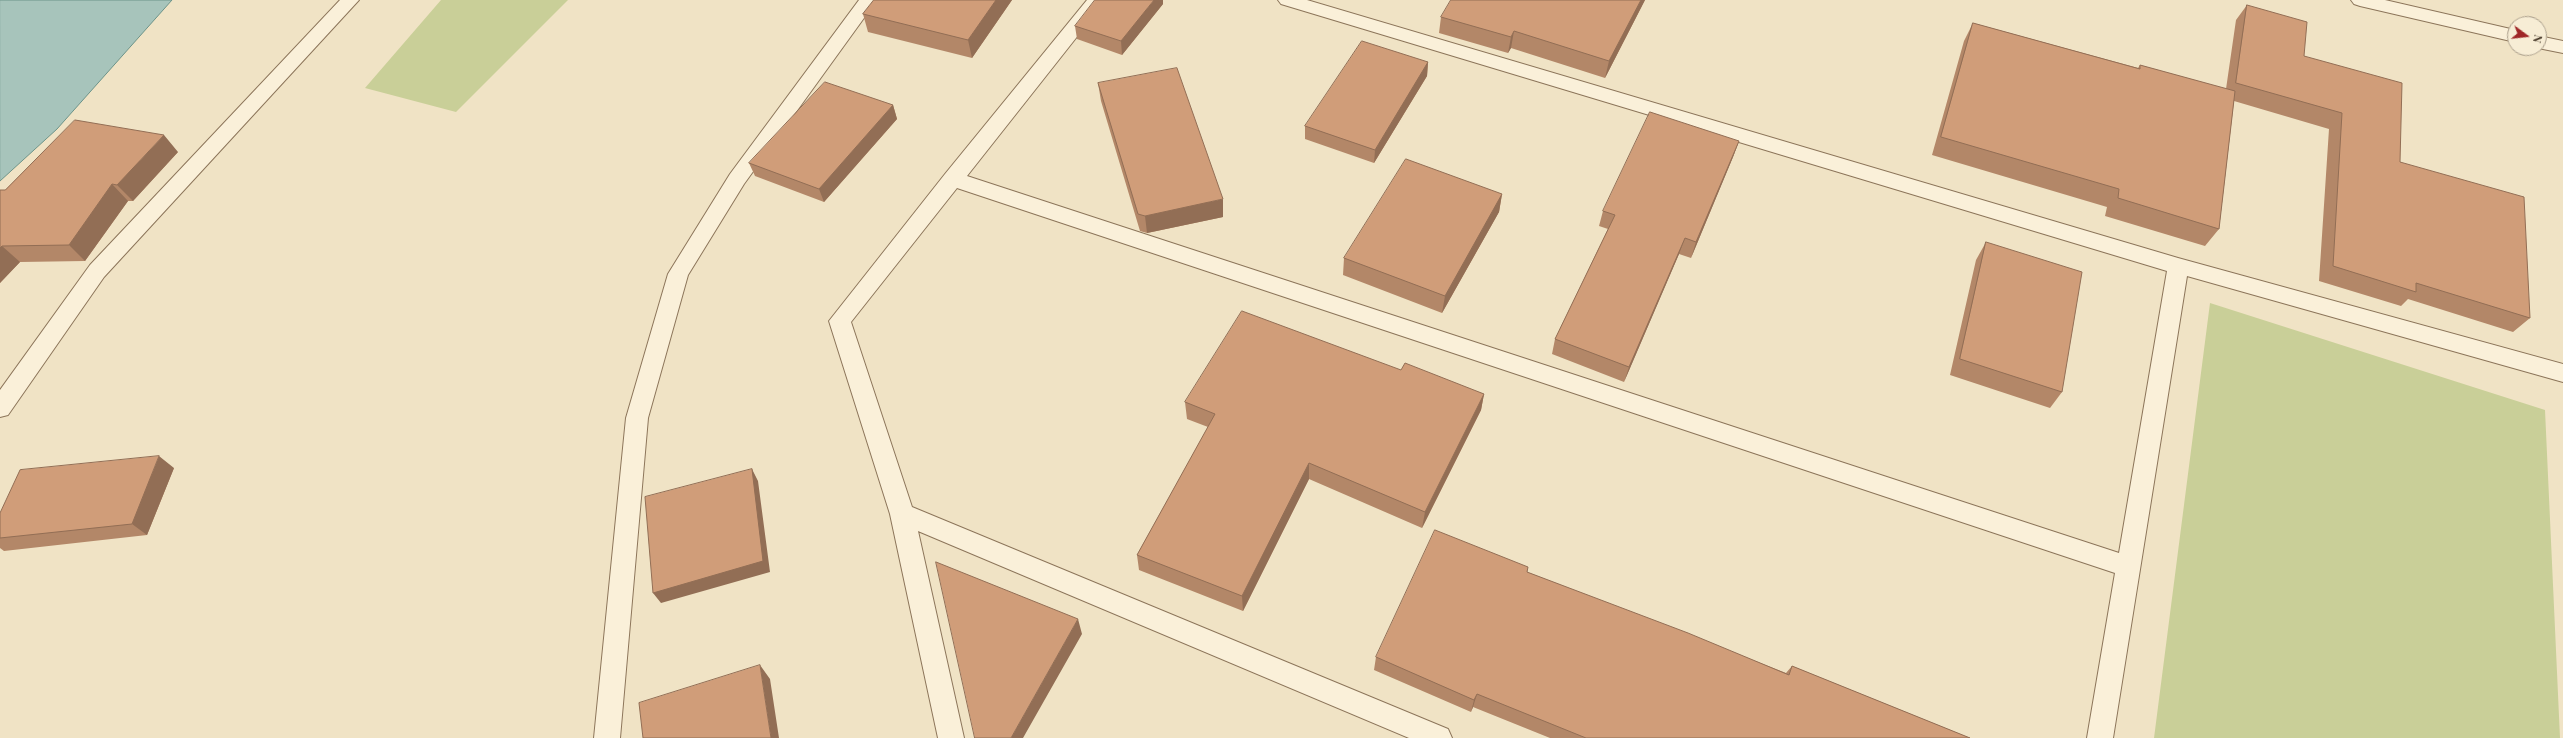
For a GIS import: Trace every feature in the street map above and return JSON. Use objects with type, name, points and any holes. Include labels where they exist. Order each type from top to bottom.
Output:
[{"type":"street","points":[[0,408],[26,367],[96,272],[350,0]]},
{"type":"street","points":[[607,738],[637,418],[678,274],[736,179],[868,0]]},
{"type":"street","points":[[951,738],[902,514],[840,321],[952,179],[1097,0]]},
{"type":"street","points":[[1287,0],[2178,266],[2563,373]]},
{"type":"street","points":[[2360,0],[2507,34]]},
{"type":"street","points":[[2547,44],[2563,47]]},
{"type":"street","points":[[952,179],[2128,567]]},
{"type":"street","points":[[2100,738],[2178,266]]},
{"type":"street","points":[[902,514],[1439,738]]},
{"type":"green space","points":[[441,0],[568,0],[456,112],[365,88]]},
{"type":"green space","points":[[2210,303],[2545,410],[2560,738],[2154,738]]},
{"type":"water","points":[[0,0],[172,0],[57,129],[0,181]]},
{"type":"building","points":[[874,0],[996,0],[968,40],[863,14]]},
{"type":"building","points":[[1095,0],[1154,0],[1121,41],[1075,26]]},
{"type":"building","points":[[1451,0],[1641,0],[1609,61],[1514,31],[1511,37],[1441,17]]},
{"type":"building","points":[[2247,5],[2307,22],[2304,56],[2402,83],[2400,162],[2524,197],[2530,318],[2416,283],[2416,292],[2333,266],[2342,113],[2236,83]]},
{"type":"building","points":[[1973,23],[2140,69],[2140,65],[2235,91],[2219,229],[2118,198],[2119,189],[1941,137]]},
{"type":"building","points":[[1362,41],[1428,62],[1375,150],[1305,126]]},
{"type":"building","points":[[1177,68],[1223,199],[1145,216],[1138,214],[1098,83]]},
{"type":"building","points":[[825,82],[893,105],[819,189],[749,163]]},
{"type":"building","points":[[1650,112],[1739,141],[1696,242],[1685,238],[1629,367],[1555,339],[1615,215],[1603,211]]},
{"type":"building","points":[[75,120],[164,135],[117,185],[112,184],[69,245],[2,246],[0,248],[0,190],[5,190]]},
{"type":"building","points":[[1406,159],[1502,194],[1445,296],[1344,258]]},
{"type":"building","points":[[1986,242],[2082,272],[2062,392],[1960,359]]},
{"type":"building","points":[[1242,311],[1401,370],[1405,363],[1484,394],[1425,512],[1309,463],[1242,596],[1137,555],[1215,414],[1185,402]]},
{"type":"building","points":[[159,456],[132,524],[0,538],[0,513],[20,470]]},
{"type":"building","points":[[752,469],[763,561],[653,593],[645,497]]},
{"type":"building","points":[[1435,530],[1528,567],[1527,572],[1688,633],[1789,675],[1792,666],[1970,738],[1586,738],[1477,694],[1474,700],[1376,657]]},
{"type":"building","points":[[936,562],[1078,619],[1011,738],[975,738]]},
{"type":"building","points":[[760,665],[771,738],[643,738],[639,703]]}]
